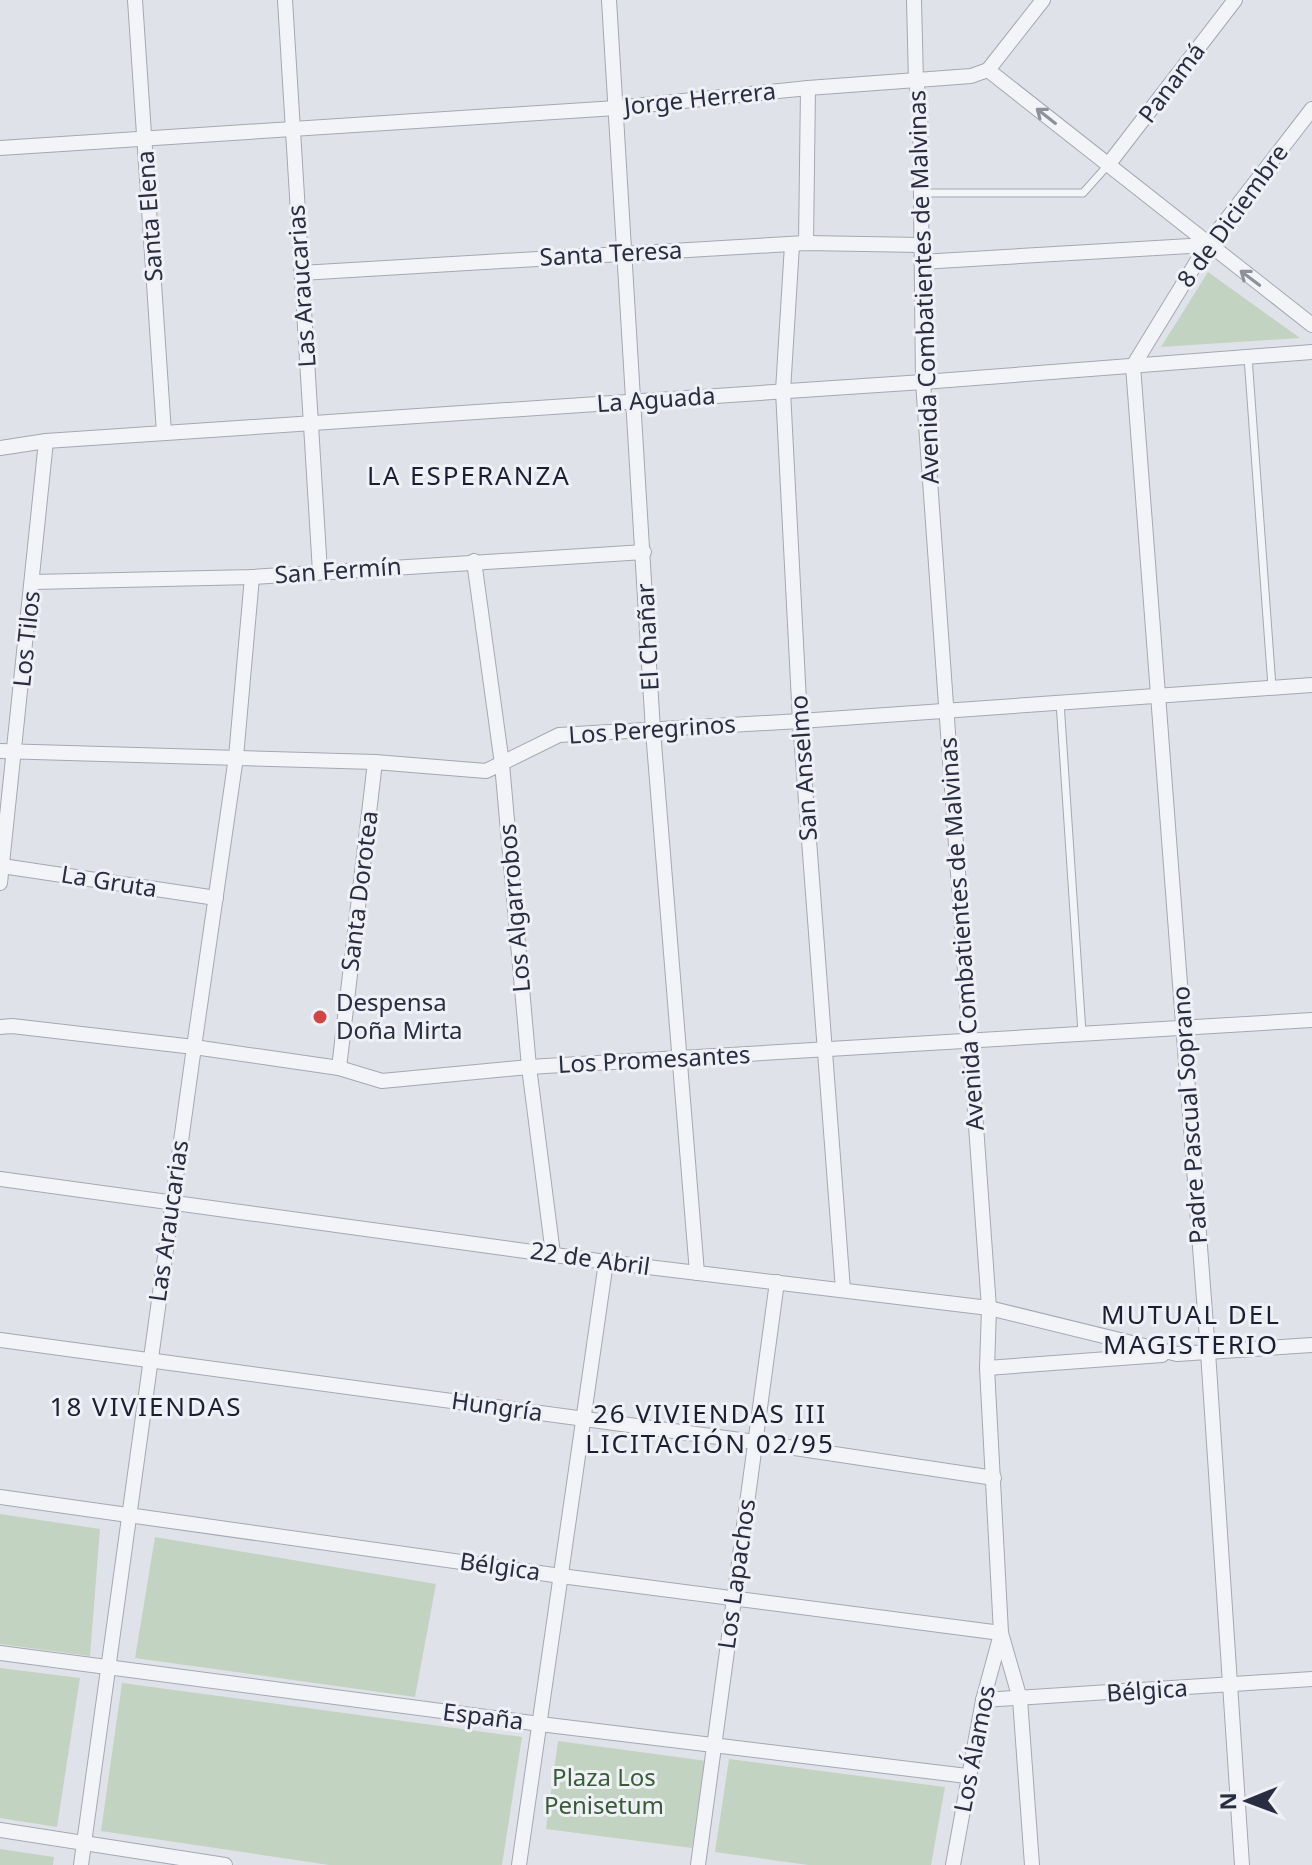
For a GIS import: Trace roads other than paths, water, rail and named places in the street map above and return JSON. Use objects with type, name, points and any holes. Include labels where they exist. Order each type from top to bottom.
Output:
[{"type":"street","name":"Santa Elena","points":[[135,0],[164,433]]},
{"type":"street","name":"Las Araucarias","points":[[285,0],[320,572]]},
{"type":"street","name":"El Chañar","points":[[609,0],[653,731],[697,1273]]},
{"type":"street","name":"Avenida Combatientes de Malvinas","points":[[914,0],[916,82],[920,104],[923,382],[989,1308],[987,1368],[1001,1633],[1020,1699],[1032,1865]]},
{"type":"street","points":[[1043,0],[988,70],[1312,325]]},
{"type":"street","name":"Panamá","points":[[1108,165],[1235,0]]},
{"type":"street","name":"Jorge Herrera","points":[[0,148],[616,108],[808,88],[916,82],[971,76],[988,70]]},
{"type":"street","name":"San Anselmo","points":[[808,88],[799,244],[783,391],[800,721],[843,1290]]},
{"type":"street","name":"8 de Diciembre","points":[[1133,366],[1207,245],[1312,109]]},
{"type":"street","name":"Santa Teresa","points":[[301,273],[799,244],[921,245]]},
{"type":"street","points":[[921,262],[1207,245]]},
{"type":"street","name":"La Aguada","points":[[0,448],[46,441],[923,382],[1312,352]]},
{"type":"street","name":"Padre Pascual Soprano","points":[[1133,366],[1208,1352],[1242,1865]]},
{"type":"street","name":"Los Tilos","points":[[0,883],[8,752],[33,582],[46,441]]},
{"type":"street","name":"San Fermín","points":[[33,582],[252,577],[644,552]]},
{"type":"street","name":"Los Algarrobos","points":[[474,561],[502,764],[529,1067],[553,1254]]},
{"type":"street","name":"Las Araucarias","points":[[81,1865],[236,757],[252,577]]},
{"type":"street","name":"Los Peregrinos","points":[[8,752],[375,762],[486,771],[559,735],[1312,685]]},
{"type":"street","name":"Santa Dorotea","points":[[339,1068],[375,762]]},
{"type":"street","name":"La Gruta","points":[[2,866],[216,898]]},
{"type":"street","name":"Los Promesantes","points":[[0,1027],[194,1047],[339,1068],[382,1081],[529,1067],[1312,1020]]},
{"type":"street","name":"22 de Abril","points":[[0,1179],[606,1262],[989,1308],[1177,1354]]},
{"type":"street","points":[[519,1865],[606,1262]]},
{"type":"street","name":"Los Lapachos","points":[[698,1865],[777,1282]]},
{"type":"street","name":"Hungría","points":[[0,1340],[755,1442],[994,1478]]},
{"type":"street","name":"22 de Abril","points":[[987,1368],[1312,1345]]},
{"type":"street","name":"Bélgica","points":[[0,1497],[561,1576],[1001,1633]]},
{"type":"street","name":"Los Álamos","points":[[953,1865],[967,1776],[1001,1633]]},
{"type":"street","name":"España","points":[[0,1653],[967,1776]]},
{"type":"street","name":"Bélgica","points":[[983,1700],[1312,1679]]},
{"type":"street","points":[[0,1830],[225,1865]]},
{"type":"lane","points":[[921,193],[1083,193],[1108,165]]},
{"type":"lane","points":[[1248,357],[1272,687]]},
{"type":"lane","points":[[1060,702],[1082,1033]]},
{"type":"place","name":"Despensa Doña Mirta","points":[[320,1017]]},
{"type":"district","name":"LA ESPERANZA","points":[[469,476]]},
{"type":"district","name":"MUTUAL DEL MAGISTERIO","points":[[1191,1330]]},
{"type":"district","name":"18 VIVIENDAS","points":[[146,1407]]},
{"type":"district","name":"26 VIVIENDAS III LICITACIÓN 02/95","points":[[710,1429]]},
{"type":"park label","name":"Plaza Los Penisetum","points":[[604,1792]]}]
